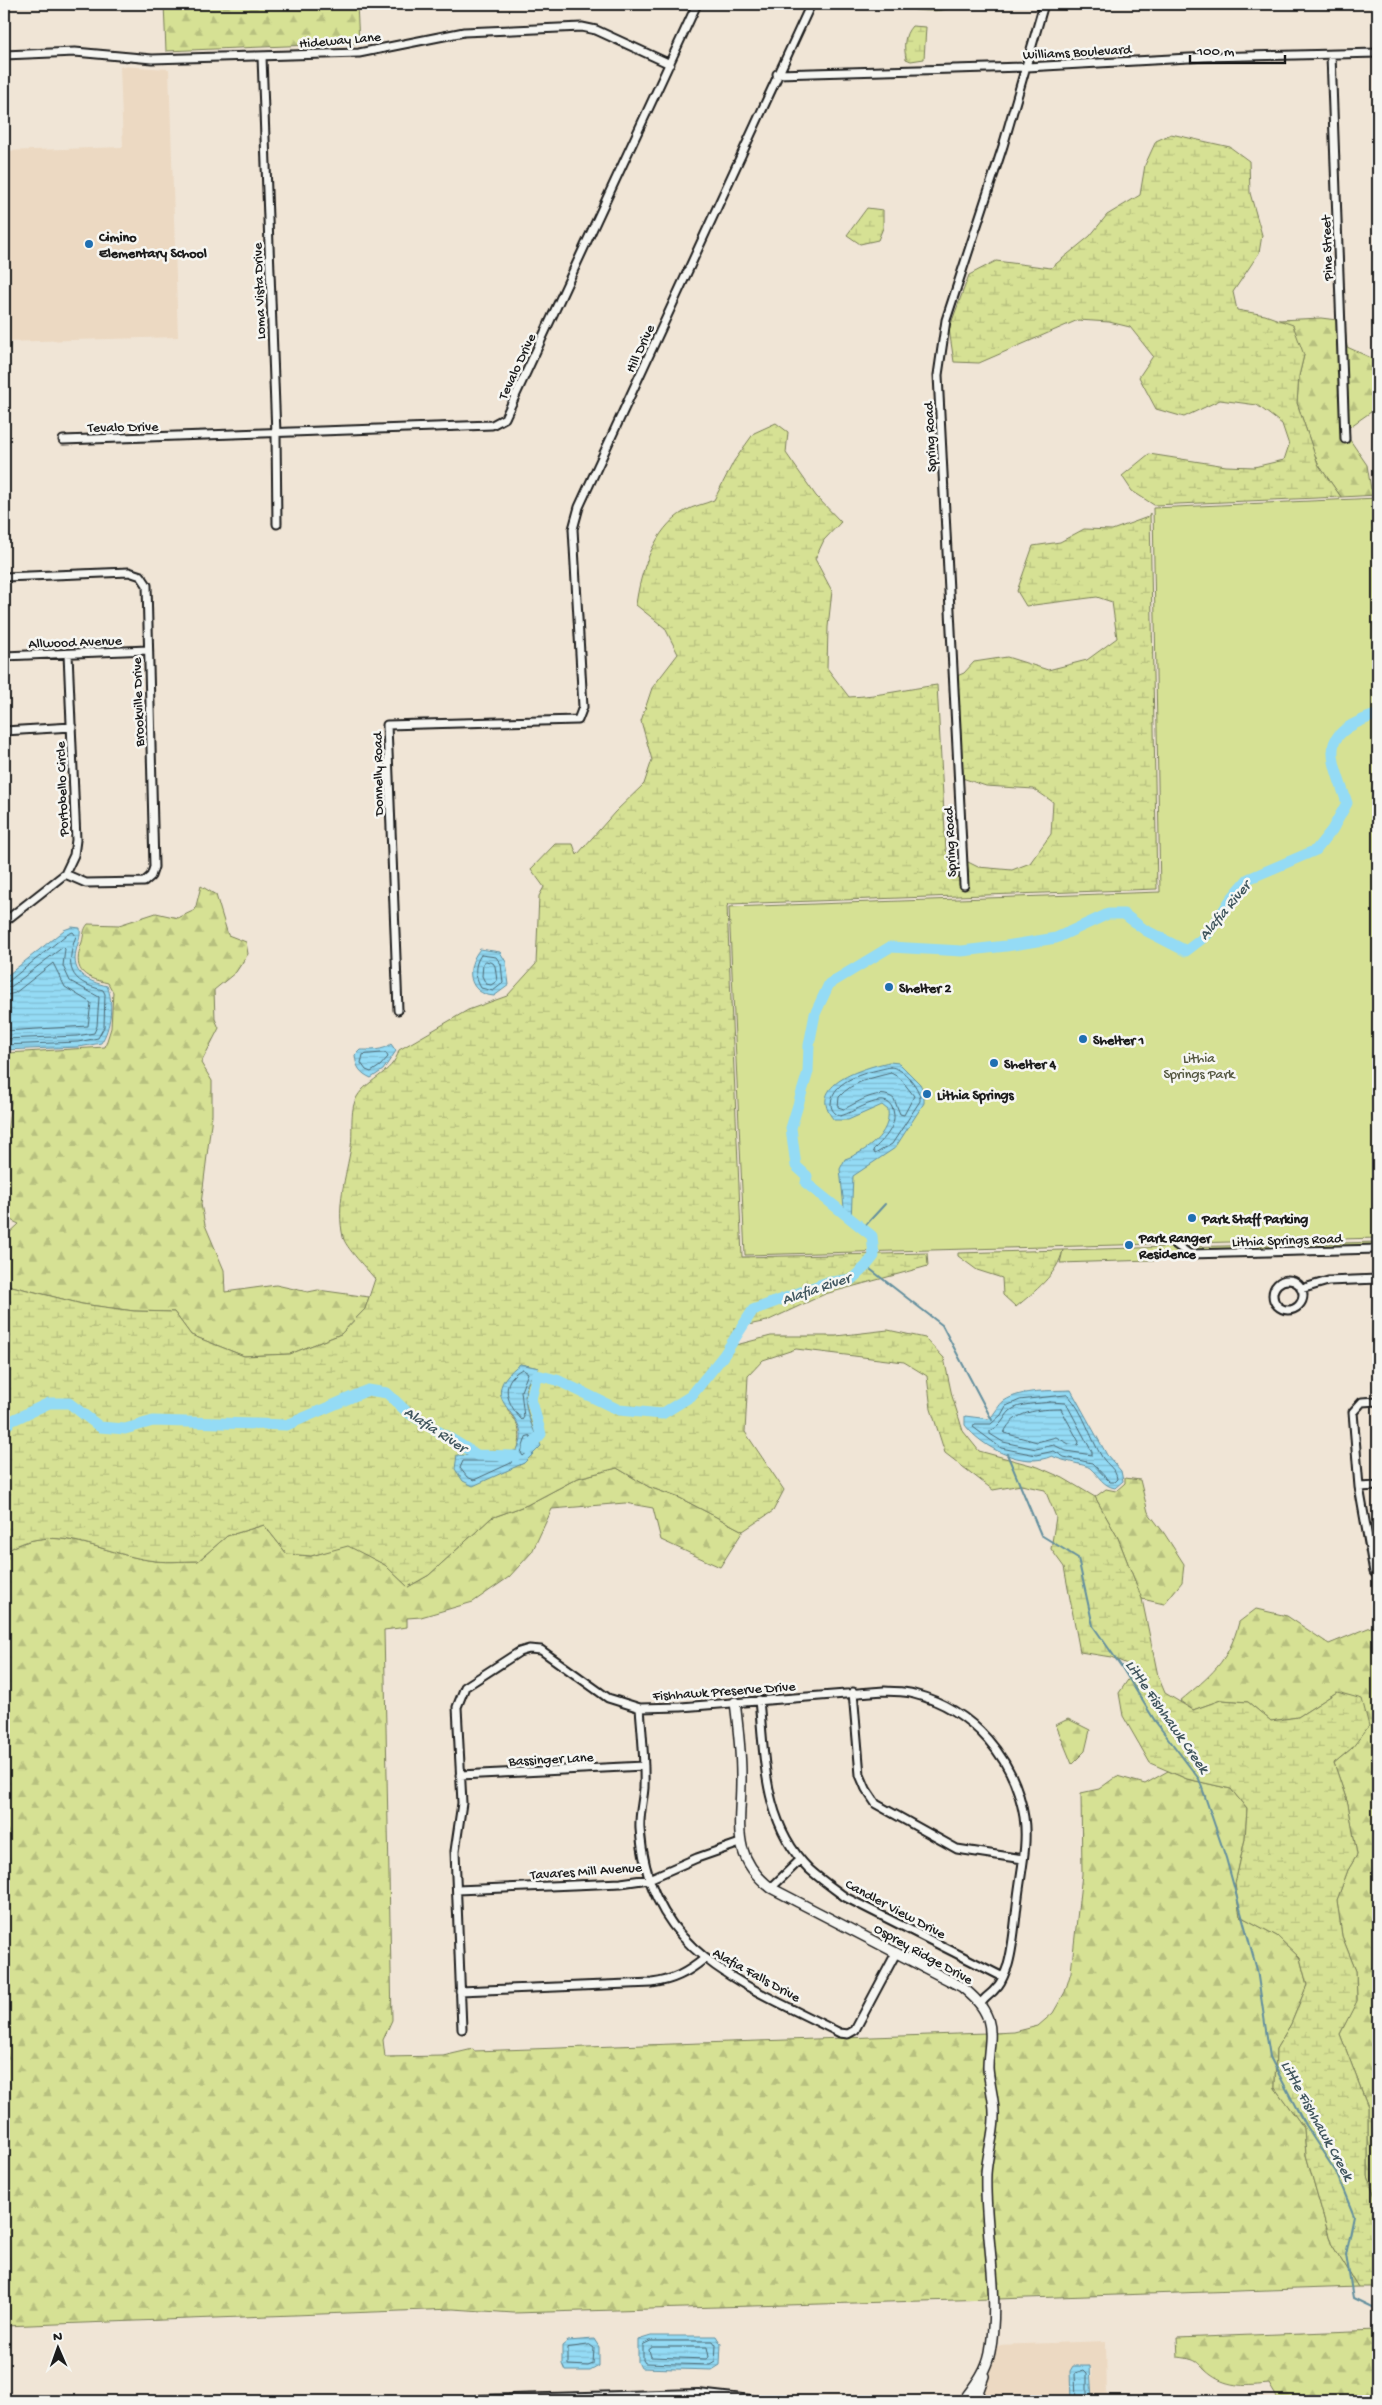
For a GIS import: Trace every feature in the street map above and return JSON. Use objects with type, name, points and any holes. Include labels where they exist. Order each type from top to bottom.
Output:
[{"type":"main road","points":[[478,2401],[708,2395],[750,2401]]},
{"type":"main road","points":[[665,2396],[714,2401]]},
{"type":"street","name":"Tevalo Drive","points":[[64,440],[492,425],[505,418],[697,4]]},
{"type":"street","name":"Hill Drive","points":[[578,720],[584,707],[573,528],[579,508],[777,74],[811,4]]},
{"type":"street","name":"Spring Road","points":[[964,885],[938,375],[946,320],[984,206],[1027,67],[1044,4]]},
{"type":"street","name":"Hideway Lane","points":[[4,55],[75,52],[152,59],[359,53],[464,32],[582,27],[596,30],[670,64]]},
{"type":"street","name":"Williams Boulevard","points":[[777,74],[1027,67],[1206,57],[1378,53]]},
{"type":"street","name":"Pine Street","points":[[1331,55],[1345,440]]},
{"type":"street","name":"Loma Vista Drive","points":[[262,57],[276,434],[277,524]]},
{"type":"street","name":"Brookville Drive","points":[[4,577],[129,572],[141,576],[147,584],[154,867],[151,876],[144,882],[86,883],[65,874]]},
{"type":"street","name":"Allwood Avenue","points":[[4,656],[148,650]]},
{"type":"street","name":"Portobello Circle","points":[[4,922],[65,874],[74,855],[76,840],[68,654]]},
{"type":"street","name":"Donnelly Road","points":[[398,1010],[387,725],[578,720]]},
{"type":"street","points":[[4,731],[72,727]]},
{"type":"street","name":"Lithia Springs Road","points":[[1171,1241],[1189,1254],[1378,1249]]},
{"type":"street","points":[[1302,1289],[1328,1281],[1378,1279]]},
{"type":"street","points":[[1282,1281],[1293,1281],[1302,1289],[1302,1300],[1294,1308],[1283,1309],[1274,1300],[1275,1288],[1282,1281]]},
{"type":"street","points":[[1378,1401],[1362,1402],[1353,1412],[1359,1487],[1374,1572],[1378,1575]]},
{"type":"street","points":[[1359,1487],[1378,1486]]},
{"type":"street","name":"Fishhawk Preserve Drive","points":[[462,2029],[455,1851],[462,1803],[458,1706],[461,1693],[470,1684],[519,1652],[529,1649],[541,1650],[608,1698],[640,1708],[673,1708],[884,1691],[913,1694],[936,1701],[957,1713],[984,1733],[999,1752],[1018,1793],[1024,1818],[1025,1842],[1008,1963],[997,1988],[984,1998],[981,2004]]},
{"type":"street","points":[[853,1692],[860,1775],[876,1804],[957,1849],[1023,1859]]},
{"type":"street","name":"Candler View Drive","points":[[760,1700],[768,1790],[773,1811],[782,1832],[800,1860],[845,1897],[1003,1977]]},
{"type":"street","name":"Osprey Ridge Drive","points":[[735,1702],[741,1768],[738,1821],[740,1843],[752,1869],[771,1888],[962,1987],[981,2004],[988,2019],[991,2042],[988,2067],[994,2117],[986,2173],[987,2219],[993,2267],[994,2316],[985,2371],[963,2401]]},
{"type":"street","name":"Alafia Falls Drive","points":[[640,1708],[644,1766],[640,1828],[649,1879],[659,1902],[673,1925],[704,1959],[731,1977],[840,2033],[848,2034],[855,2030],[896,1954]]},
{"type":"street","name":"Bassinger Lane","points":[[460,1775],[644,1766]]},
{"type":"street","name":"Tavares Mill Avenue","points":[[457,1890],[649,1879],[697,1858],[740,1843]]},
{"type":"street","points":[[771,1888],[800,1860]]},
{"type":"street","points":[[460,1991],[652,1983],[671,1980],[689,1971],[704,1959]]},
{"type":"street","points":[[975,2401],[985,2371]]},
{"type":"shaded area","name":"Cimino Elementary School","points":[[120,66],[169,69],[178,337],[4,342],[4,151],[123,147]]},
{"type":"shaded area","points":[[1106,2341],[1107,2401],[1092,2401],[1092,2369],[1086,2365],[1073,2366],[1070,2372],[1071,2401],[978,2401],[989,2370],[994,2345]]},
{"type":"green space","points":[[164,4],[357,4],[359,43],[166,51]]},
{"type":"green space","points":[[888,4],[963,4],[944,10],[926,11]]},
{"type":"green space","points":[[912,26],[926,27],[924,59],[911,61],[906,59],[905,42]]},
{"type":"green space","points":[[1171,134],[1230,147],[1249,161],[1250,193],[1262,235],[1259,253],[1233,292],[1237,310],[1265,315],[1293,325],[1304,355],[1299,376],[1297,403],[1318,464],[1341,497],[1154,505],[1132,491],[1122,476],[1149,454],[1226,466],[1254,467],[1284,460],[1289,445],[1282,424],[1257,405],[1220,400],[1184,417],[1156,409],[1139,377],[1153,356],[1130,327],[1109,322],[1078,320],[979,363],[954,362],[949,329],[969,275],[996,261],[1051,268],[1090,236],[1107,215],[1140,195],[1145,165],[1156,141]]},
{"type":"green space","points":[[867,208],[883,210],[883,228],[878,240],[860,244],[847,235]]},
{"type":"green space","points":[[1321,318],[1337,320],[1342,443],[1349,443],[1348,437],[1367,465],[1371,489],[1378,490],[1378,495],[1341,497],[1318,464],[1297,403],[1299,376],[1304,355],[1279,320]]},
{"type":"green space","points":[[1344,320],[1347,347],[1378,361],[1378,407],[1348,428]]},
{"type":"green space","points":[[776,423],[788,432],[786,453],[816,496],[841,522],[824,540],[815,559],[832,591],[828,627],[827,668],[849,697],[937,685],[946,851],[959,858],[961,888],[968,888],[966,861],[978,867],[1012,870],[1030,863],[1051,834],[1053,802],[1034,789],[986,786],[962,778],[957,676],[964,673],[974,662],[1007,657],[1048,670],[1087,660],[1117,638],[1112,602],[1097,597],[1026,606],[1017,591],[1033,546],[1060,542],[1084,529],[1112,530],[1148,517],[1150,513],[1157,889],[729,904],[727,906],[742,1257],[927,1253],[928,1266],[825,1294],[767,1321],[734,1328],[732,1346],[771,1336],[836,1336],[888,1330],[925,1338],[944,1358],[952,1396],[963,1431],[979,1451],[1038,1467],[1063,1478],[1095,1497],[1118,1538],[1142,1599],[1158,1676],[1165,1693],[1193,1710],[1221,1700],[1248,1702],[1271,1721],[1298,1717],[1337,1692],[1362,1699],[1369,1726],[1352,1748],[1334,1763],[1348,1804],[1357,1855],[1348,1870],[1337,1900],[1342,1936],[1356,1971],[1357,2001],[1340,2034],[1368,2107],[1368,2176],[1378,2206],[1378,2287],[1358,2287],[1331,2243],[1306,2155],[1304,2128],[1275,2088],[1276,2049],[1291,2024],[1307,1985],[1300,1958],[1277,1936],[1240,1916],[1235,1884],[1245,1839],[1247,1809],[1231,1789],[1187,1779],[1150,1763],[1123,1716],[1119,1693],[1136,1668],[1111,1657],[1080,1652],[1064,1567],[1051,1549],[1056,1517],[1045,1490],[1021,1485],[993,1490],[945,1453],[931,1409],[927,1376],[904,1362],[796,1349],[763,1360],[748,1376],[745,1432],[784,1490],[773,1511],[743,1531],[680,1498],[649,1487],[617,1468],[578,1478],[527,1505],[491,1518],[429,1575],[408,1587],[385,1565],[348,1546],[311,1556],[287,1554],[264,1525],[227,1536],[198,1561],[167,1562],[148,1560],[75,1541],[57,1539],[39,1539],[22,1543],[4,1553],[4,1284],[82,1304],[134,1311],[174,1312],[191,1335],[244,1356],[290,1354],[341,1334],[365,1309],[375,1279],[348,1247],[343,1237],[341,1225],[341,1202],[351,1147],[355,1101],[365,1087],[391,1065],[399,1050],[468,1010],[507,996],[536,964],[539,896],[544,887],[531,869],[555,844],[573,844],[577,855],[615,812],[644,784],[652,760],[641,721],[652,688],[678,654],[665,628],[636,605],[645,566],[657,540],[674,519],[688,509],[714,500],[734,461],[754,433]],"holes":[[[520,1364],[539,1368],[532,1376],[526,1389],[526,1405],[541,1446],[524,1463],[507,1470],[478,1457],[498,1456],[517,1451],[520,1439],[519,1429],[507,1410]]]},
{"type":"green space","name":"Lithia Springs Park","points":[[1378,498],[1378,1238],[745,1255],[729,907],[1160,892],[1153,508]]},
{"type":"green space","points":[[201,886],[216,895],[228,935],[246,942],[248,954],[236,972],[214,990],[215,1019],[219,1028],[201,1063],[212,1081],[212,1115],[201,1204],[205,1225],[224,1270],[225,1292],[276,1285],[308,1292],[318,1290],[369,1297],[365,1309],[341,1334],[290,1354],[244,1356],[191,1335],[174,1312],[134,1311],[82,1304],[4,1284],[4,1238],[19,1224],[4,1217],[4,1144],[6,1142],[11,1102],[7,1081],[8,1053],[105,1047],[111,1028],[113,992],[108,983],[86,975],[79,966],[79,952],[86,926],[88,924],[119,925],[156,913],[178,918],[195,910]]},
{"type":"green space","points":[[1378,1242],[1378,1245],[1190,1250],[1185,1247]]},
{"type":"green space","points":[[1174,1247],[1190,1258],[1365,1253],[1060,1263],[1063,1250]]},
{"type":"green space","points":[[1063,1250],[1051,1275],[1038,1289],[1016,1307],[1003,1295],[1002,1278],[977,1270],[958,1256],[958,1253]]},
{"type":"green space","points":[[617,1468],[649,1487],[680,1498],[743,1531],[720,1567],[661,1540],[653,1508],[625,1503],[552,1509],[532,1552],[509,1577],[473,1602],[421,1617],[407,1618],[407,1627],[384,1630],[392,2020],[383,2040],[385,2057],[443,2056],[473,2049],[474,2051],[986,2033],[991,2117],[986,2145],[990,2299],[514,2313],[453,2309],[4,2326],[4,1553],[22,1543],[39,1539],[57,1539],[75,1541],[154,1561],[198,1561],[227,1536],[264,1525],[287,1554],[311,1556],[348,1545],[385,1565],[408,1587],[429,1575],[491,1518],[527,1505],[578,1478]]},
{"type":"green space","points":[[1125,1478],[1140,1480],[1148,1512],[1184,1564],[1182,1582],[1164,1604],[1142,1599],[1118,1538],[1095,1497],[1106,1489],[1116,1491],[1125,1483]]},
{"type":"green space","points":[[1256,1609],[1287,1616],[1329,1644],[1378,1624],[1378,1944],[1372,1969],[1378,1972],[1378,2206],[1368,2176],[1368,2107],[1340,2034],[1357,2000],[1356,1971],[1342,1936],[1337,1900],[1348,1870],[1357,1855],[1348,1804],[1334,1763],[1352,1748],[1337,1692],[1298,1717],[1271,1721],[1248,1702],[1221,1700],[1193,1710],[1180,1701],[1217,1667],[1230,1648],[1239,1622]]},
{"type":"green space","points":[[1068,1719],[1090,1730],[1085,1751],[1072,1764],[1056,1725]]},
{"type":"green space","points":[[1168,1771],[1187,1779],[1231,1789],[1247,1809],[1245,1839],[1235,1884],[1240,1916],[1277,1936],[1300,1958],[1307,1985],[1291,2024],[1276,2049],[1275,2088],[1304,2128],[1306,2155],[1331,2243],[1358,2287],[997,2299],[989,2195],[993,2033],[1014,2032],[1038,2026],[1053,2013],[1065,1992],[1071,1972],[1082,1874],[1081,1793],[1099,1789],[1117,1776],[1145,1784]]},
{"type":"green space","points":[[1378,2330],[1378,2401],[1279,2401],[1269,2384],[1246,2385],[1225,2382],[1211,2375],[1195,2361],[1178,2357],[1177,2338]]},
{"type":"water","points":[[72,927],[80,928],[75,959],[78,971],[87,979],[107,986],[109,992],[111,1007],[109,1023],[101,1043],[79,1047],[4,1050],[4,978],[64,930]]},
{"type":"water","points":[[480,949],[500,952],[506,962],[509,985],[494,996],[478,990],[471,979],[472,964]]},
{"type":"water","points":[[391,1044],[396,1051],[383,1070],[371,1078],[361,1072],[356,1063],[355,1055],[360,1050],[380,1049]]},
{"type":"water","points":[[889,1062],[899,1063],[920,1084],[924,1092],[924,1103],[895,1148],[853,1176],[851,1221],[845,1217],[840,1169],[845,1159],[869,1147],[881,1134],[886,1127],[888,1110],[882,1105],[848,1120],[834,1120],[827,1107],[826,1097],[832,1087],[853,1073]]},
{"type":"water","points":[[520,1364],[539,1368],[529,1380],[525,1396],[528,1414],[541,1446],[524,1463],[473,1486],[463,1481],[455,1469],[457,1455],[498,1456],[517,1450],[520,1443],[520,1429],[504,1404],[501,1386],[507,1376]]},
{"type":"water","points":[[1071,1390],[1107,1455],[1121,1471],[1123,1481],[1115,1488],[1107,1485],[1090,1468],[1084,1465],[1052,1456],[1029,1460],[1004,1454],[982,1441],[965,1425],[965,1416],[989,1419],[1002,1402],[1019,1394],[1037,1391]]},
{"type":"water","points":[[651,2336],[716,2336],[721,2344],[720,2365],[712,2370],[641,2368],[638,2362],[638,2340]]},
{"type":"water","points":[[594,2339],[599,2347],[599,2366],[590,2371],[565,2371],[562,2364],[562,2346],[568,2341]]},
{"type":"water","points":[[1073,2366],[1090,2366],[1092,2401],[1071,2401],[1070,2371]]},
{"type":"waterway","name":"Alafia River","points":[[528,1449],[541,1434],[531,1399],[537,1375],[557,1380],[619,1410],[662,1414],[691,1396],[724,1355],[753,1310],[825,1283],[852,1279],[874,1256],[872,1236],[806,1183],[807,1176],[796,1166],[791,1128],[808,1072],[809,1045],[815,1014],[829,984],[890,947],[962,951],[1006,946],[1056,938],[1108,914],[1124,914],[1145,930],[1186,951],[1207,935],[1231,899],[1248,879],[1316,850],[1332,830],[1347,803],[1333,758],[1333,747],[1337,738],[1345,729],[1378,714]]},
{"type":"waterway","points":[[863,1228],[885,1204]]},
{"type":"waterway","name":"Little Fishhawk Creek","points":[[866,1266],[942,1325],[992,1420]]},
{"type":"waterway","name":"Alafia River","points":[[4,1428],[11,1421],[49,1403],[69,1403],[100,1427],[125,1429],[153,1421],[287,1425],[368,1390],[387,1393],[407,1412],[477,1455],[515,1456]]},
{"type":"waterway","name":"Little Fishhawk Creek","points":[[1007,1454],[1041,1535],[1078,1558],[1093,1626],[1121,1666],[1155,1721],[1199,1779],[1226,1858],[1257,1970],[1270,2057],[1305,2125],[1336,2172],[1354,2216],[1346,2255],[1353,2298],[1378,2310]]},
{"type":"place","name":"Cimino Elementary School","points":[[89,244]]},
{"type":"place","name":"Shelter 2","points":[[889,987]]},
{"type":"place","name":"Shelter 1","points":[[1083,1039]]},
{"type":"place","name":"Shelter 4","points":[[994,1063]]},
{"type":"place","name":"Lithia Springs","points":[[927,1094]]},
{"type":"place","name":"Park Staff Parking","points":[[1192,1218]]},
{"type":"place","name":"Park Ranger Residence","points":[[1129,1245]]}]
